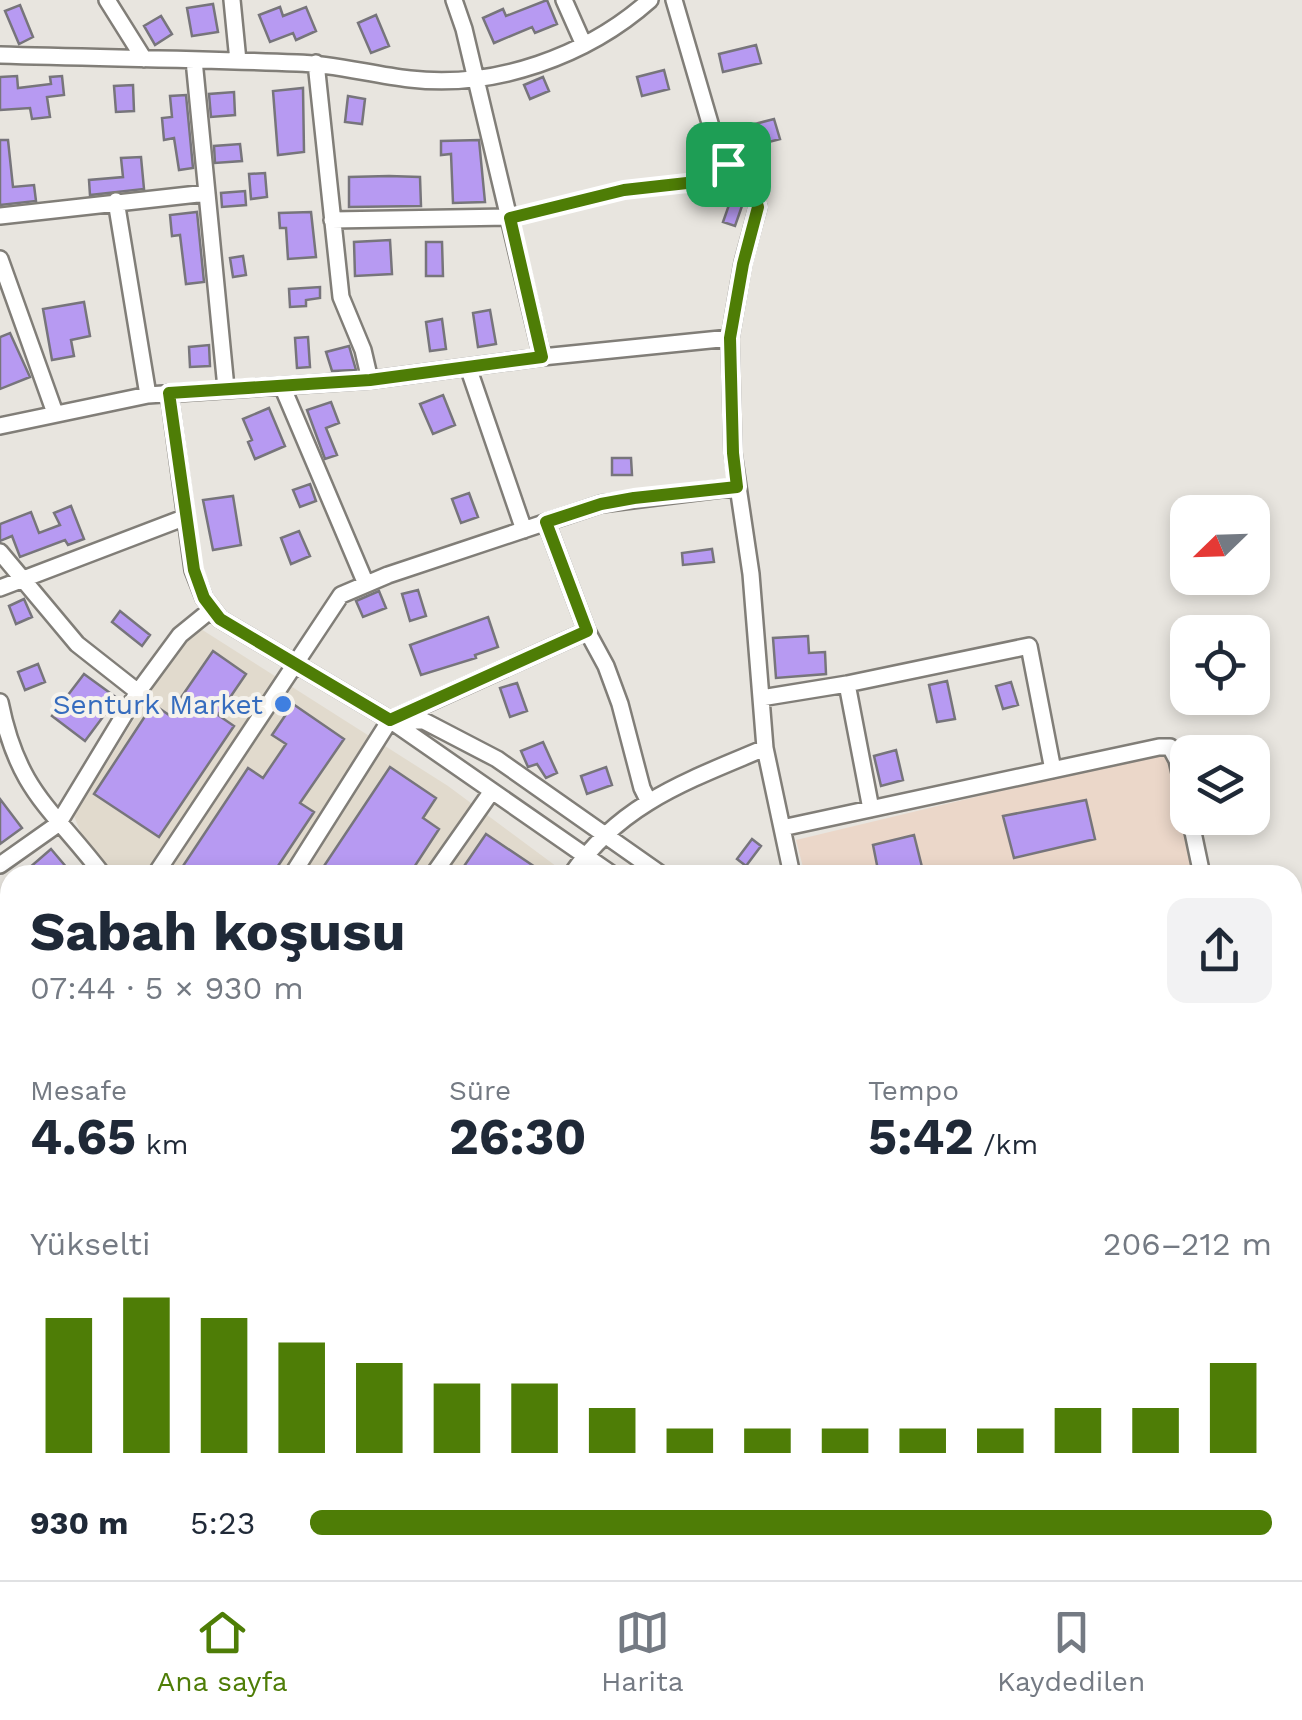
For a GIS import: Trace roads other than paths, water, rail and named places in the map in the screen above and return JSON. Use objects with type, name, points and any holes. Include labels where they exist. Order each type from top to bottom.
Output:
[{"type":"street","points":[[107,0],[144,59]]},
{"type":"street","points":[[232,0],[238,60]]},
{"type":"street","points":[[454,0],[542,357]]},
{"type":"street","points":[[564,0],[584,45]]},
{"type":"street","points":[[0,56],[238,60],[316,64],[408,79],[476,78],[527,67],[584,45],[608,34],[650,0]]},
{"type":"street","points":[[674,0],[717,147],[728,164],[750,181],[758,207],[730,338],[733,453],[751,574],[765,748],[790,865]]},
{"type":"street","points":[[194,60],[226,388]]},
{"type":"street","points":[[316,64],[341,296],[370,380]]},
{"type":"street","points":[[0,216],[207,193]]},
{"type":"street","points":[[116,201],[148,395]]},
{"type":"street","points":[[332,220],[510,218]]},
{"type":"street","points":[[0,259],[56,413]]},
{"type":"street","points":[[0,426],[148,395],[370,380],[730,338]]},
{"type":"street","points":[[468,367],[524,530]]},
{"type":"street","points":[[282,386],[366,584]]},
{"type":"street","points":[[169,393],[194,570],[220,619],[390,720],[598,865]]},
{"type":"street","points":[[162,865],[341,594],[601,504],[737,487]]},
{"type":"street","points":[[0,588],[186,517]]},
{"type":"street","points":[[546,522],[587,631],[620,704],[648,800]]},
{"type":"street","points":[[0,552],[77,644],[138,692]]},
{"type":"street","points":[[0,865],[58,824],[138,692],[180,635],[212,609]]},
{"type":"street","points":[[298,865],[390,720],[587,631]]},
{"type":"street","points":[[761,698],[1029,646],[1054,770]]},
{"type":"street","points":[[847,684],[872,809]]},
{"type":"street","points":[[0,702],[13,754],[27,782],[95,865]]},
{"type":"street","points":[[390,720],[424,721],[497,759],[648,865]]},
{"type":"street","points":[[782,828],[1170,747]]},
{"type":"street","points":[[578,865],[604,834],[648,800],[765,748]]},
{"type":"street","points":[[439,865],[492,791]]},
{"type":"street","points":[[1194,835],[1200,865]]},
{"type":"place","name":"Senturk Market","points":[[283,704]]}]
